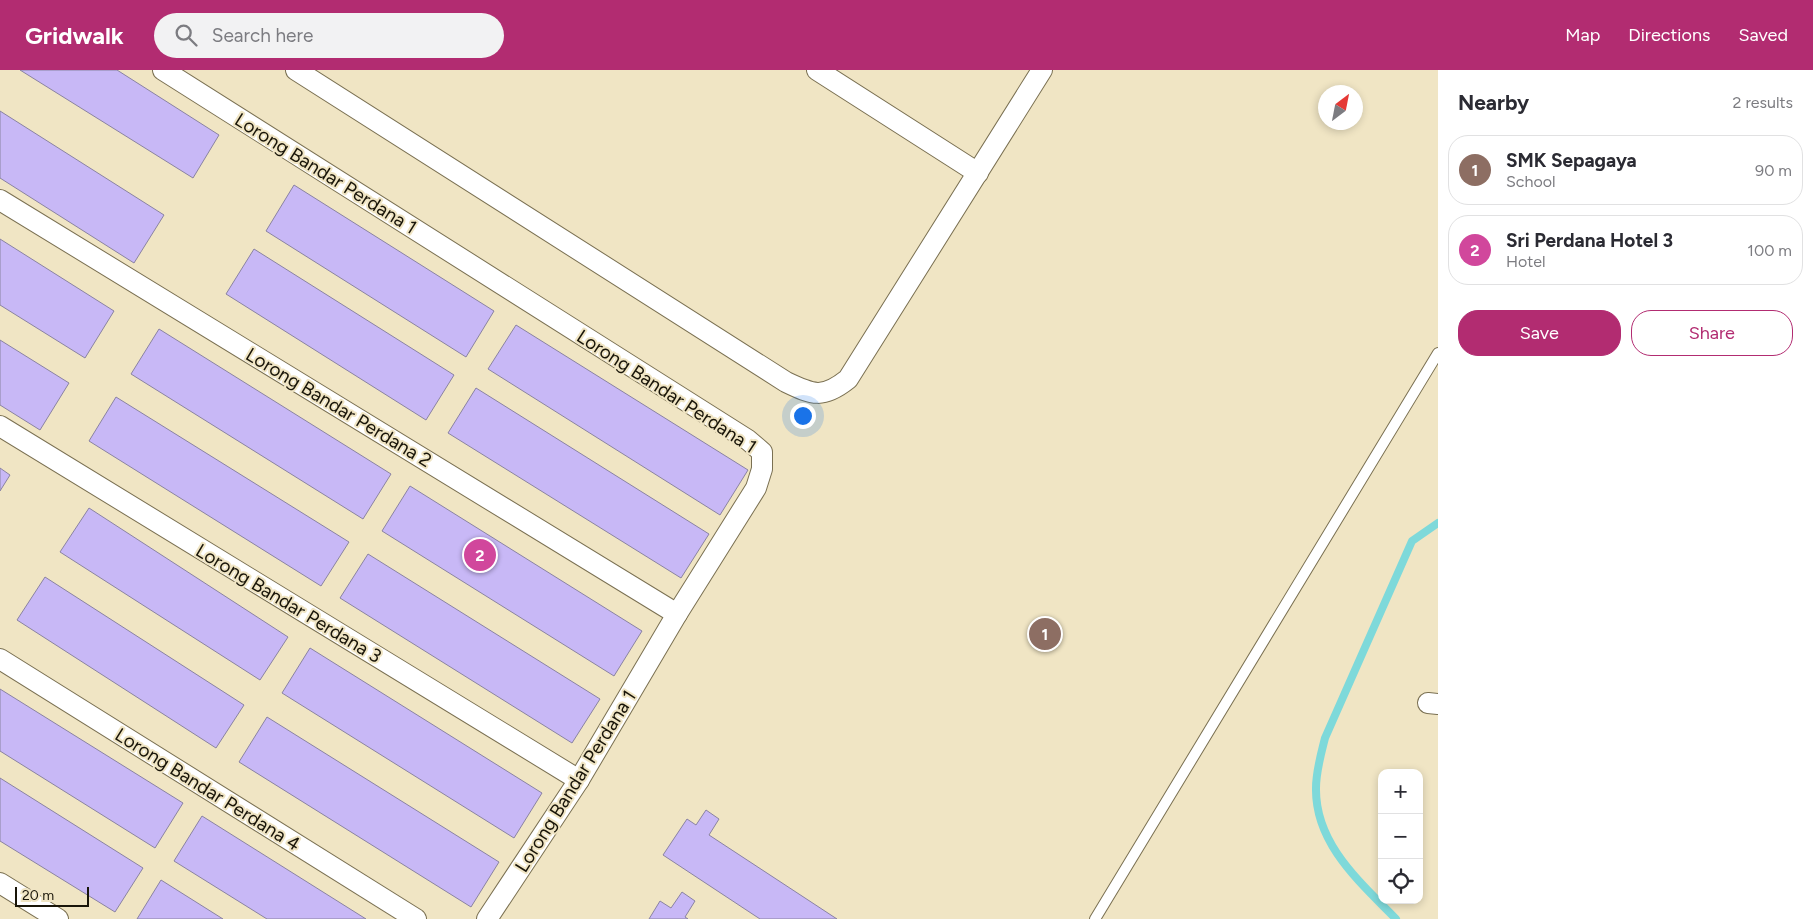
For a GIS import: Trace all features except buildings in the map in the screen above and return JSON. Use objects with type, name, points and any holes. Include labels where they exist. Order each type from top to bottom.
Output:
[{"type":"street","name":"Lorong Bandar Perdana 1","points":[[163,70],[748,440],[762,452],[762,469],[756,488],[677,614],[578,780],[487,919]]},
{"type":"street","points":[[296,70],[786,382],[805,392],[822,393],[835,390],[848,379],[1042,70]]},
{"type":"street","points":[[817,70],[978,174]]},
{"type":"street","name":"Lorong Bandar Perdana 2","points":[[0,200],[677,614]]},
{"type":"street","name":"Lorong Bandar Perdana 3","points":[[0,426],[578,780]]},
{"type":"street","name":"Lorong Bandar Perdana 4","points":[[0,659],[416,919]]},
{"type":"street","points":[[0,883],[58,919]]},
{"type":"lane","points":[[1095,919],[1438,353]]},
{"type":"waterway","points":[[1396,919],[1368,891],[1342,861],[1331,844],[1323,827],[1318,808],[1317,775],[1325,738],[1412,541],[1438,523]]},
{"type":"place","name":"Sri Perdana Hotel 3","points":[[480,555]]},
{"type":"place","name":"SMK Sepagaya","points":[[1045,634]]}]
